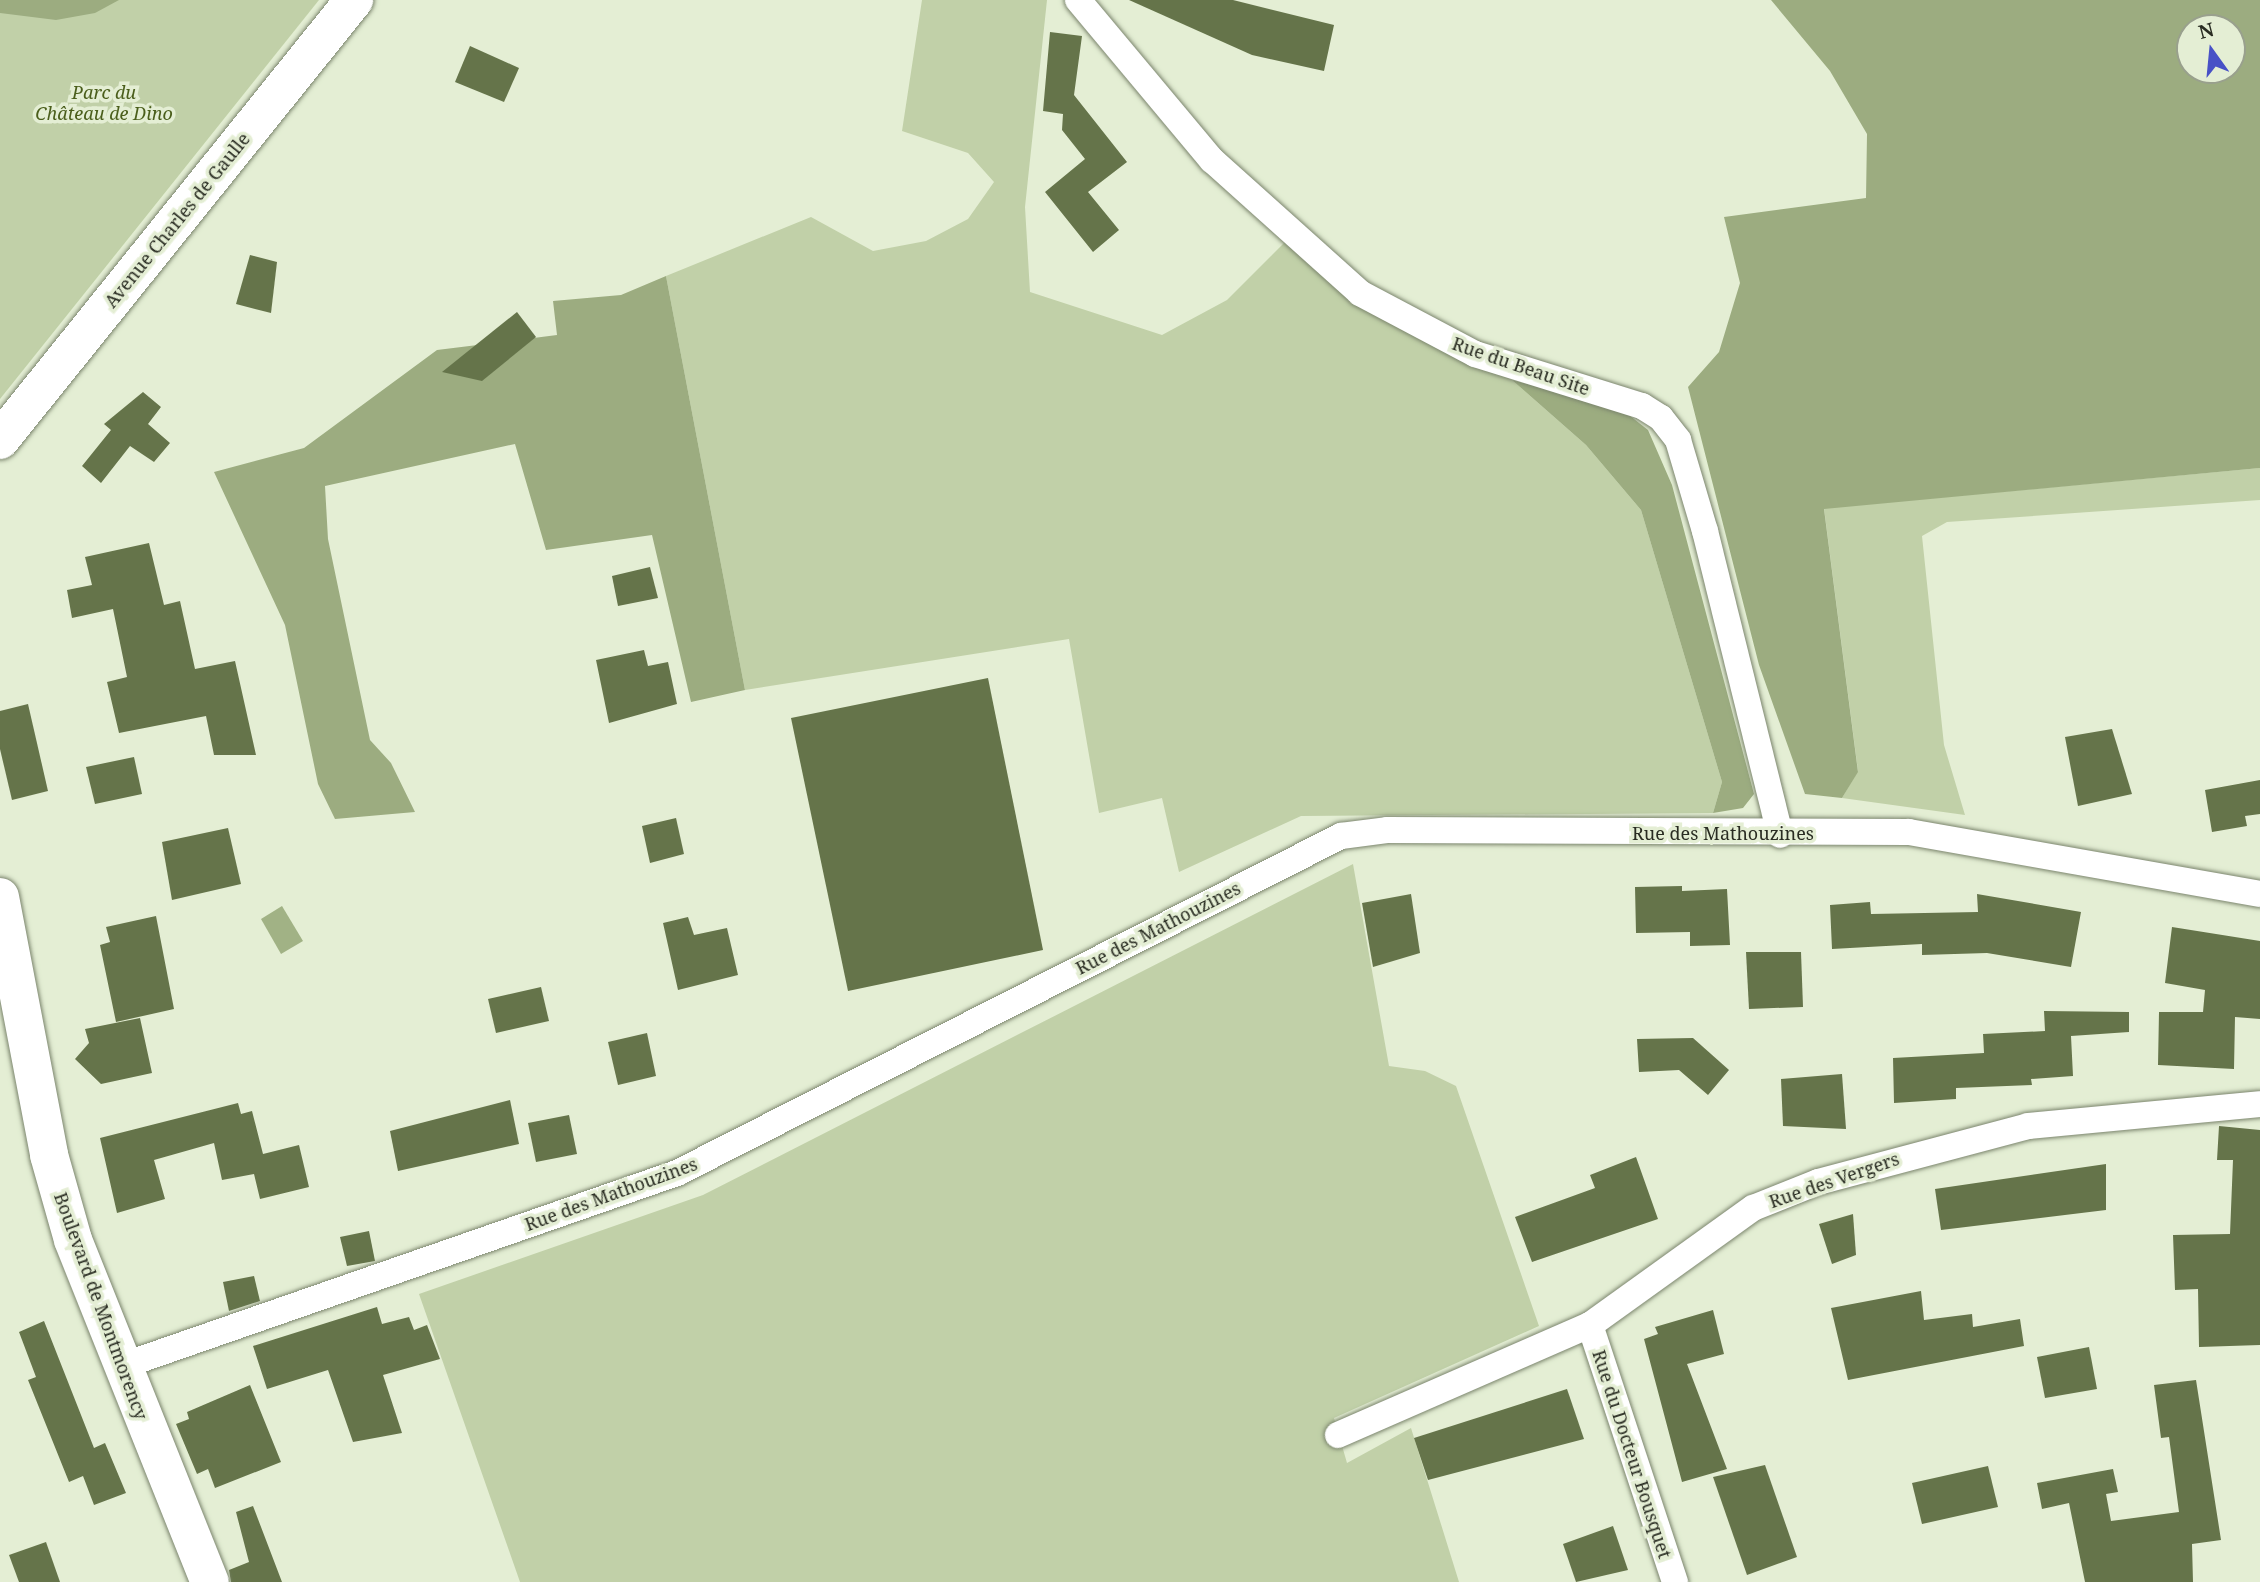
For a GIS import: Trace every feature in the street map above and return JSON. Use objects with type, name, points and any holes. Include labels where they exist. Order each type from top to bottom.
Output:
[{"type":"street","name":"Avenue Charles de Gaulle","points":[[0,440],[354,0]]},
{"type":"street","name":"Rue du Beau Site","points":[[1078,0],[1212,160],[1360,293],[1475,354],[1642,405],[1661,418],[1678,440],[1705,531],[1780,835]]},
{"type":"street","name":"Rue des Mathouzines","points":[[119,1367],[677,1173],[1340,836],[1387,830],[1780,835],[1909,832],[2260,894]]},
{"type":"street","name":"Boulevard de Montmorency","points":[[0,897],[49,1155],[119,1367],[210,1582]]},
{"type":"street","name":"Rue des Vergers","points":[[1338,1435],[1590,1325],[1753,1208],[1818,1182],[2028,1126],[2260,1104]]},
{"type":"street","name":"Rue du Docteur Bousquet","points":[[1590,1325],[1675,1582]]},
{"type":"green space","name":"Parc du Château de Dino","points":[[0,0],[319,0],[0,399]]},
{"type":"green space","points":[[922,0],[1047,0],[1025,207],[1030,292],[1162,335],[1227,300],[1291,236],[1371,313],[1512,380],[1586,445],[1641,510],[1722,782],[1713,813],[1301,816],[1179,872],[1162,798],[1099,813],[1069,639],[745,690],[666,276],[811,217],[873,251],[926,241],[968,219],[994,182],[968,153],[902,131]]},
{"type":"green space","points":[[2260,468],[2260,500],[1947,522],[1922,536],[1944,745],[1965,815],[1842,798],[1858,771],[1824,508]]},
{"type":"green space","points":[[1353,864],[1389,1066],[1425,1071],[1456,1086],[1539,1326],[1334,1418],[1347,1463],[1411,1428],[1459,1582],[520,1582],[419,1294],[703,1195]]},
{"type":"shaded area","points":[[0,0],[119,0],[95,13],[56,20],[0,13]]},
{"type":"shaded area","points":[[1771,0],[2260,0],[2260,468],[1824,509],[1858,772],[1842,798],[1805,794],[1759,665],[1688,387],[1719,352],[1740,283],[1724,217],[1866,198],[1867,134],[1830,71]]},
{"type":"shaded area","points":[[666,276],[745,690],[691,702],[652,535],[546,550],[515,444],[325,486],[328,539],[370,740],[391,763],[415,812],[335,819],[318,784],[285,625],[214,472],[304,448],[437,350],[557,335],[553,301],[621,295]]},
{"type":"shaded area","points":[[1512,380],[1620,408],[1648,430],[1672,485],[1754,794],[1743,808],[1713,813],[1722,782],[1641,510],[1586,445]]},
{"type":"shaded area","points":[[282,906],[303,941],[281,954],[261,919]]},
{"type":"building","points":[[1129,0],[1233,0],[1334,25],[1324,71],[1252,55]]},
{"type":"building","points":[[1050,32],[1082,36],[1074,95],[1127,162],[1088,192],[1119,230],[1093,252],[1045,192],[1085,159],[1062,130],[1063,114],[1043,111]]},
{"type":"building","points":[[470,46],[519,68],[504,102],[455,82]]},
{"type":"building","points":[[250,255],[277,262],[271,313],[236,304]]},
{"type":"building","points":[[517,312],[536,337],[482,381],[442,372]]},
{"type":"building","points":[[143,392],[161,407],[148,424],[170,443],[154,462],[130,446],[101,483],[82,466],[111,430],[104,424]]},
{"type":"building","points":[[149,543],[164,605],[180,601],[195,669],[235,661],[256,755],[214,755],[206,716],[119,733],[107,682],[127,677],[113,609],[72,618],[67,590],[92,585],[85,557]]},
{"type":"building","points":[[650,567],[658,598],[618,606],[612,576]]},
{"type":"building","points":[[644,650],[648,666],[668,662],[677,704],[609,723],[596,660]]},
{"type":"building","points":[[988,678],[1043,950],[848,991],[791,718]]},
{"type":"building","points":[[28,704],[48,791],[12,800],[0,749],[0,711]]},
{"type":"building","points":[[2112,729],[2132,794],[2078,806],[2065,737]]},
{"type":"building","points":[[134,757],[142,794],[95,804],[86,767]]},
{"type":"building","points":[[2260,780],[2260,814],[2245,816],[2247,826],[2212,832],[2205,790]]},
{"type":"building","points":[[676,818],[684,854],[650,863],[642,826]]},
{"type":"building","points":[[228,828],[241,884],[172,900],[162,842]]},
{"type":"building","points":[[1682,886],[1682,891],[1727,889],[1730,945],[1690,946],[1690,932],[1636,933],[1635,887]]},
{"type":"building","points":[[1411,894],[1420,953],[1373,967],[1362,903]]},
{"type":"building","points":[[1977,894],[2081,912],[2071,967],[1987,953],[1922,955],[1922,944],[1832,949],[1830,905],[1870,902],[1871,914],[1978,912]]},
{"type":"building","points":[[156,916],[174,1009],[116,1022],[100,945],[110,942],[106,927]]},
{"type":"building","points":[[688,917],[694,935],[727,928],[738,975],[678,990],[663,923]]},
{"type":"building","points":[[2172,927],[2260,941],[2260,1019],[2235,1017],[2234,1069],[2158,1065],[2159,1012],[2203,1012],[2205,990],[2165,983]]},
{"type":"building","points":[[1746,952],[1801,952],[1803,1007],[1749,1009]]},
{"type":"building","points":[[541,987],[549,1021],[496,1033],[488,999]]},
{"type":"building","points":[[2044,1011],[2129,1012],[2129,1032],[2071,1036],[2073,1076],[2031,1079],[2032,1085],[1956,1088],[1956,1099],[1894,1103],[1893,1058],[1984,1053],[1983,1034],[2045,1031]]},
{"type":"building","points":[[140,1018],[152,1073],[101,1084],[75,1059],[89,1043],[85,1029]]},
{"type":"building","points":[[647,1033],[656,1076],[618,1085],[608,1042]]},
{"type":"building","points":[[1693,1038],[1729,1070],[1708,1095],[1679,1070],[1639,1072],[1637,1039]]},
{"type":"building","points":[[1842,1074],[1846,1129],[1783,1126],[1781,1079]]},
{"type":"building","points":[[510,1100],[519,1144],[398,1171],[390,1131]]},
{"type":"building","points":[[238,1103],[241,1114],[252,1111],[263,1154],[299,1145],[309,1187],[260,1199],[254,1174],[222,1180],[214,1143],[154,1160],[165,1199],[117,1213],[100,1138]]},
{"type":"building","points":[[569,1115],[577,1154],[536,1162],[528,1123]]},
{"type":"building","points":[[2219,1126],[2260,1130],[2260,1345],[2199,1347],[2198,1289],[2175,1290],[2173,1235],[2230,1234],[2233,1160],[2217,1160]]},
{"type":"building","points":[[1636,1157],[1658,1219],[1532,1262],[1515,1217],[1595,1188],[1590,1175]]},
{"type":"building","points":[[2106,1164],[2106,1210],[1941,1230],[1935,1189]]},
{"type":"building","points":[[1853,1214],[1856,1255],[1832,1264],[1819,1224]]},
{"type":"building","points":[[369,1231],[375,1261],[347,1266],[340,1237]]},
{"type":"building","points":[[254,1276],[260,1301],[229,1311],[223,1282]]},
{"type":"building","points":[[1921,1291],[1924,1320],[1972,1314],[1973,1327],[2020,1319],[2024,1346],[1848,1380],[1831,1308]]},
{"type":"building","points":[[377,1307],[382,1324],[409,1317],[414,1330],[427,1325],[440,1359],[383,1375],[402,1433],[353,1442],[328,1370],[267,1389],[253,1346]]},
{"type":"building","points":[[1713,1310],[1724,1354],[1687,1364],[1727,1469],[1682,1482],[1644,1339],[1658,1334],[1655,1327]]},
{"type":"building","points":[[44,1321],[94,1448],[105,1443],[126,1493],[94,1505],[83,1476],[69,1482],[28,1380],[36,1377],[19,1332]]},
{"type":"building","points":[[2089,1347],[2097,1389],[2045,1398],[2037,1357]]},
{"type":"building","points":[[2196,1380],[2221,1540],[2192,1544],[2193,1582],[2085,1582],[2069,1503],[2042,1509],[2037,1483],[2113,1469],[2118,1492],[2106,1494],[2111,1521],[2179,1512],[2169,1437],[2161,1438],[2154,1385]]},
{"type":"building","points":[[250,1385],[281,1462],[215,1488],[208,1469],[197,1474],[176,1424],[189,1419],[187,1412]]},
{"type":"building","points":[[1567,1389],[1584,1439],[1428,1480],[1414,1438]]},
{"type":"building","points":[[1765,1465],[1797,1557],[1747,1575],[1713,1477]]},
{"type":"building","points":[[1988,1466],[1998,1507],[1922,1524],[1912,1483]]},
{"type":"building","points":[[253,1506],[282,1582],[231,1582],[229,1570],[249,1562],[236,1512]]},
{"type":"building","points":[[1613,1526],[1628,1570],[1576,1582],[1563,1544]]},
{"type":"building","points":[[46,1542],[60,1582],[19,1582],[9,1555]]}]
